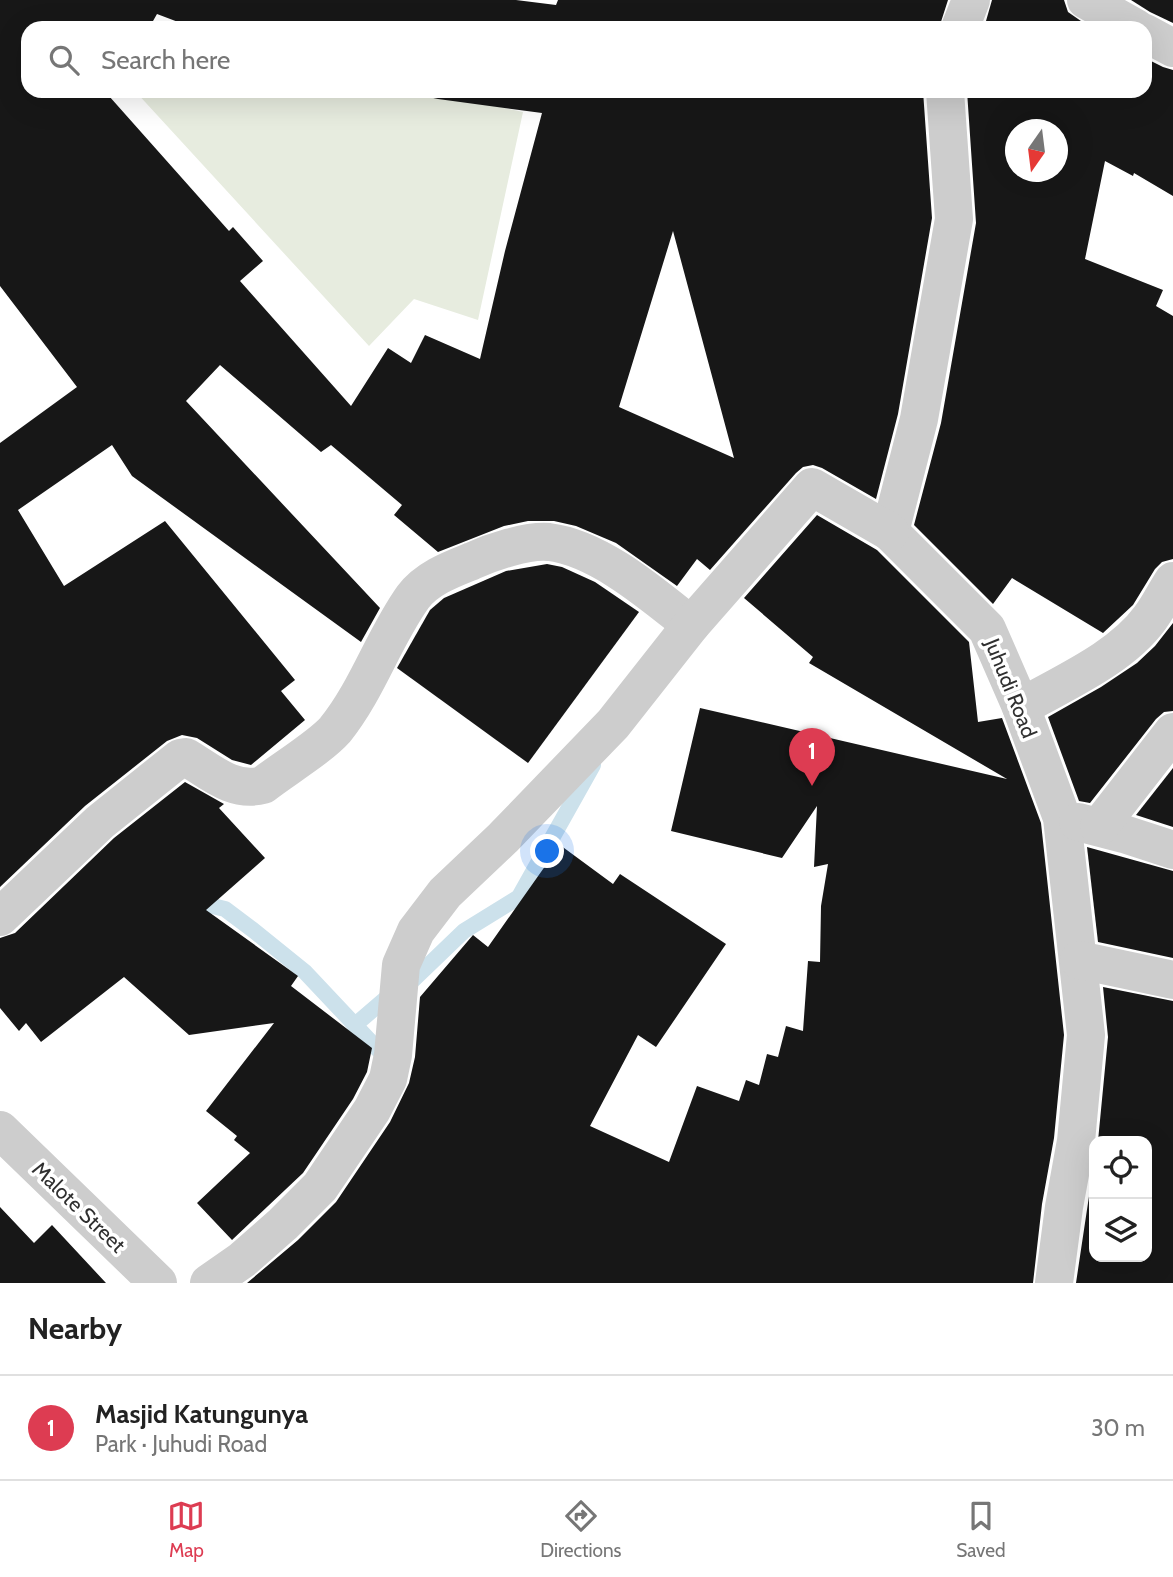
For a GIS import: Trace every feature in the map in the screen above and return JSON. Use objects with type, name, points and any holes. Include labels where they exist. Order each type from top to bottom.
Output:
[{"type":"street","points":[[963,21],[971,0]]},
{"type":"street","points":[[1086,0],[1124,21]]},
{"type":"street","points":[[1152,37],[1173,48]]},
{"type":"street","points":[[890,532],[919,419],[954,219],[945,98]]},
{"type":"street","name":"Juhudi Road","points":[[691,625],[812,487],[890,532],[987,629],[1021,707],[1062,818],[1079,961],[1086,1035],[1076,1141],[1054,1283]]},
{"type":"street","points":[[0,917],[100,822],[180,758],[186,757],[241,788],[252,788],[263,785],[333,732],[362,693],[386,640],[415,594],[443,573],[498,550],[548,542],[591,555],[654,596],[691,625],[612,724],[503,838],[445,893],[416,931],[401,965],[393,1055],[388,1079],[372,1110],[320,1187],[283,1224],[209,1283]]},
{"type":"street","points":[[1021,707],[1093,667],[1123,645],[1149,620],[1173,580]]},
{"type":"street","points":[[1099,827],[1173,732]]},
{"type":"street","points":[[1062,818],[1173,850]]},
{"type":"street","points":[[1079,961],[1173,980]]},
{"type":"street","name":"Malote Street","points":[[0,1130],[158,1283]]},
{"type":"shaded area","points":[[141,98],[457,98],[523,112],[478,320],[414,299],[369,346]]},
{"type":"building","points":[[0,0],[516,0],[556,5],[558,0],[948,0],[941,21],[176,21],[157,14],[153,21],[21,21],[21,98],[111,98],[229,231],[233,227],[263,261],[240,281],[351,406],[388,348],[411,363],[425,335],[480,359],[505,251],[542,113],[433,98],[923,98],[932,218],[898,414],[876,499],[822,468],[813,465],[803,467],[710,570],[697,559],[677,586],[616,543],[576,526],[554,521],[528,521],[504,526],[438,552],[394,515],[402,505],[331,445],[321,452],[220,365],[186,401],[380,608],[361,642],[132,476],[112,445],[18,510],[64,586],[165,521],[295,680],[281,691],[305,720],[251,765],[232,760],[197,738],[182,735],[167,741],[85,806],[0,887],[0,443],[77,387],[0,286]],"holes":[[[673,231],[734,458],[619,407]]]},
{"type":"building","points":[[992,0],[1064,0],[1068,12],[1081,21],[986,21]]},
{"type":"building","points":[[1131,0],[1173,0],[1173,23],[1150,12]]},
{"type":"building","points":[[1152,62],[1173,70],[1173,196],[1134,173],[1133,176],[1105,161],[1085,259],[1163,290],[1156,306],[1173,316],[1173,559],[1162,562],[1155,569],[1133,605],[1103,633],[1012,578],[993,604],[914,525],[941,423],[976,223],[967,98],[1152,98]]},
{"type":"building","points":[[817,515],[877,550],[969,642],[978,722],[1002,718],[1041,823],[1064,1035],[1054,1138],[1042,1204],[1033,1283],[247,1283],[298,1240],[336,1202],[390,1122],[409,1083],[415,1057],[420,997],[473,935],[488,947],[560,845],[613,884],[620,874],[726,944],[656,1047],[638,1035],[590,1126],[669,1162],[697,1086],[739,1101],[746,1080],[759,1085],[767,1054],[778,1057],[786,1026],[803,1031],[808,961],[820,962],[821,906],[828,864],[814,867],[817,806],[782,858],[671,831],[700,708],[1007,779],[809,663],[813,657],[744,598]]},
{"type":"building","points":[[547,564],[562,567],[595,582],[639,612],[528,763],[397,668],[430,610],[444,598],[506,571]]},
{"type":"building","points":[[1173,623],[1173,711],[1164,712],[1156,719],[1090,803],[1079,801],[1048,717],[1137,663]]},
{"type":"building","points":[[1173,768],[1173,827],[1136,815]]},
{"type":"building","points":[[185,782],[224,804],[219,808],[265,858],[206,910],[298,976],[291,986],[372,1048],[367,1072],[353,1099],[303,1173],[232,1240],[197,1203],[250,1153],[234,1140],[237,1136],[206,1111],[274,1023],[189,1035],[124,977],[41,1042],[26,1023],[19,1031],[0,1008],[0,938],[15,933],[114,838]]},
{"type":"building","points":[[1087,847],[1173,871],[1173,958],[1098,942]]},
{"type":"building","points":[[1103,987],[1173,1001],[1173,1283],[1076,1283],[1089,1196],[1089,1262],[1152,1262],[1152,1136],[1098,1136],[1108,1037]]},
{"type":"building","points":[[0,1207],[34,1243],[52,1225],[106,1283],[0,1283]]},
{"type":"waterway","points":[[355,1025],[398,988],[413,980],[464,931],[519,897],[593,765]]},
{"type":"waterway","points":[[192,901],[225,909],[305,972],[385,1057]]},
{"type":"place","name":"Masjid Katungunya","points":[[812,786]]}]
